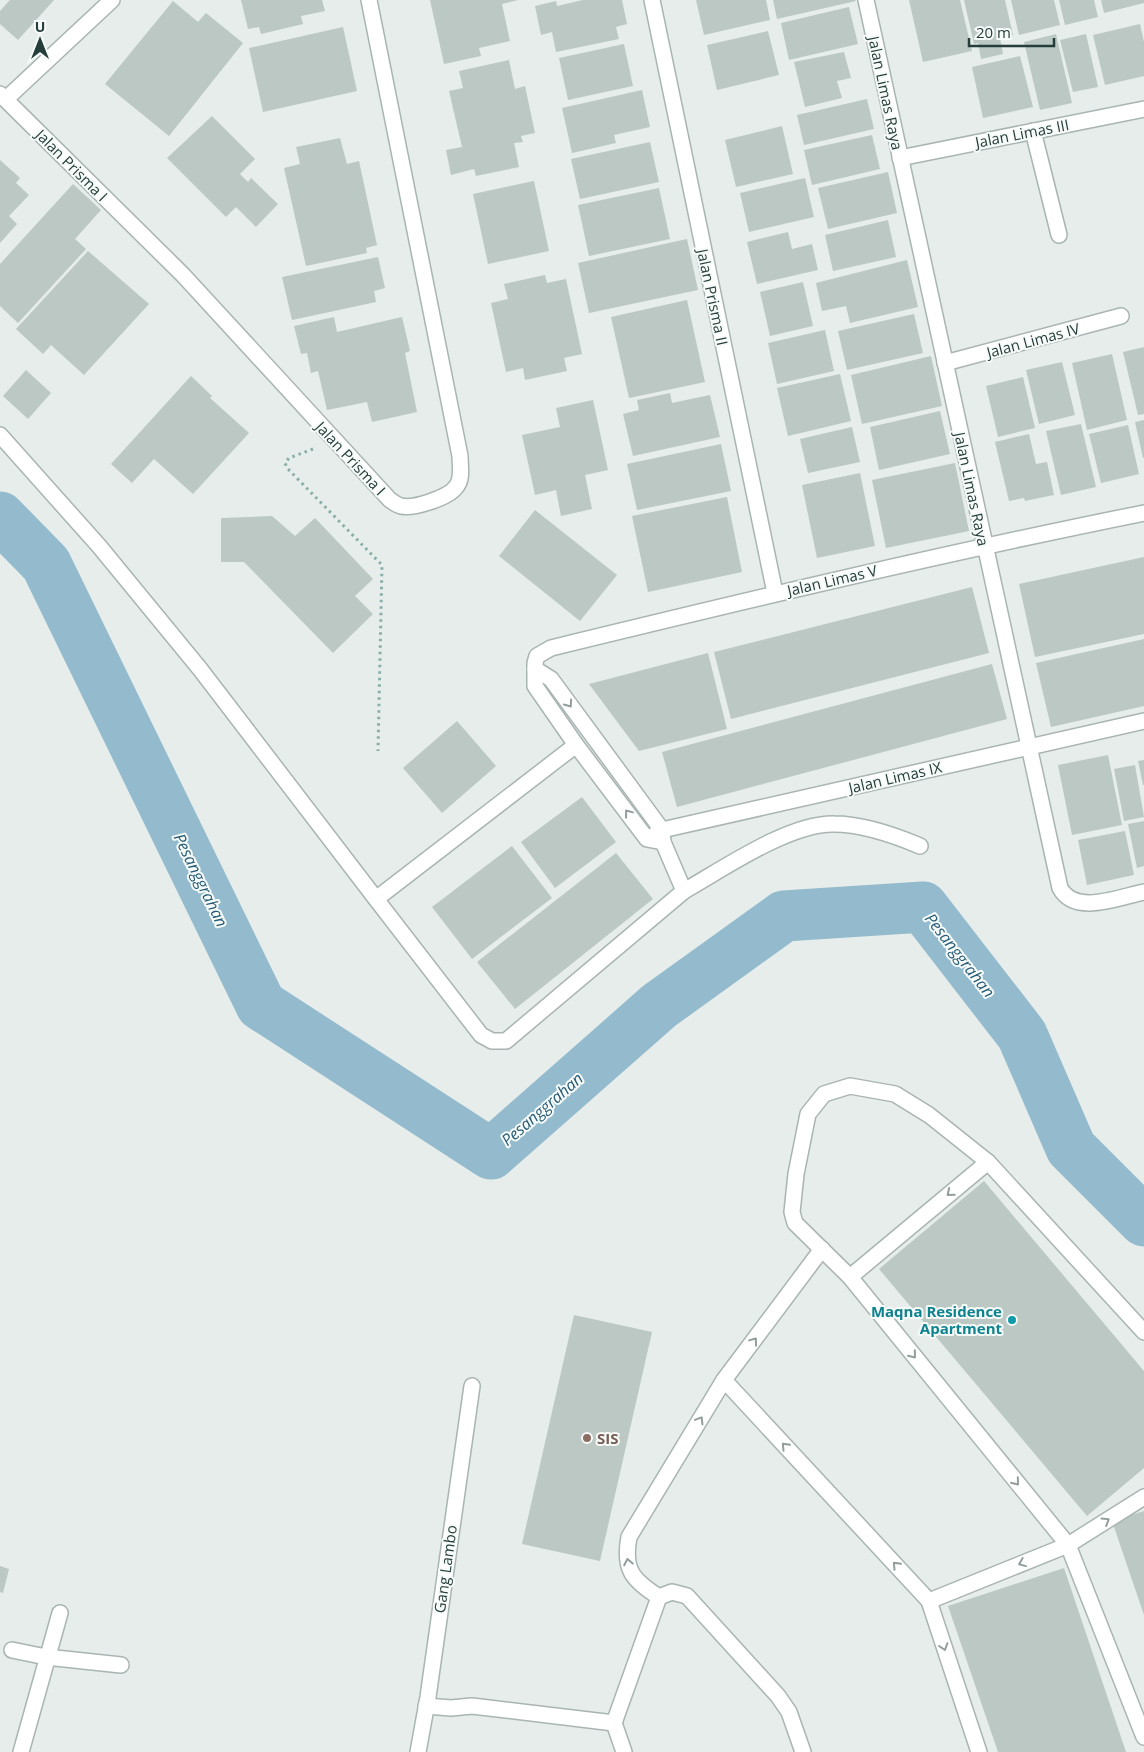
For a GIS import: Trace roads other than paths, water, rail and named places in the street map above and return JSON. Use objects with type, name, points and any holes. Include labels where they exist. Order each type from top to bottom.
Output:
[{"type":"street","points":[[3,96],[112,0]]},
{"type":"street","name":"Jalan Prisma I","points":[[3,96],[183,275],[390,500],[401,506],[414,506],[443,497],[456,487],[461,475],[460,456],[369,0]]},
{"type":"street","name":"Jalan Prisma II","points":[[652,0],[774,594]]},
{"type":"street","name":"Jalan Limas Raya","points":[[866,0],[984,545],[1031,746],[1060,888],[1065,896],[1074,902],[1086,903],[1144,892]]},
{"type":"street","name":"Jalan Limas III","points":[[900,158],[1144,109]]},
{"type":"street","points":[[1033,131],[1059,234]]},
{"type":"street","name":"Jalan Limas IV","points":[[945,364],[1122,316]]},
{"type":"street","points":[[0,435],[99,546],[200,669],[481,1035],[492,1041],[506,1041],[684,891],[768,842],[811,828],[834,824],[896,836],[920,846]]},
{"type":"street","name":"Jalan Limas V","points":[[535,669],[537,656],[550,648],[984,545],[1144,513]]},
{"type":"street","points":[[376,899],[576,745],[535,686],[535,669]]},
{"type":"street","points":[[535,669],[551,679],[662,836],[684,891]]},
{"type":"street","name":"Jalan Limas IX","points":[[576,745],[647,839],[1031,746],[1144,721]]},
{"type":"street","points":[[1144,1332],[988,1162],[929,1115],[895,1094],[850,1086],[824,1094],[808,1114],[796,1174],[792,1212],[795,1223],[850,1277],[1068,1545],[1144,1737]]},
{"type":"street","points":[[850,1277],[988,1162]]},
{"type":"street","points":[[659,1597],[642,1586],[630,1572],[626,1553],[629,1536],[724,1380],[822,1249]]},
{"type":"street","points":[[724,1380],[929,1601],[979,1752]]},
{"type":"street","name":"Gang Lambo","points":[[418,1752],[472,1386]]},
{"type":"street","points":[[929,1601],[1068,1545],[1144,1497]]},
{"type":"street","points":[[624,1752],[614,1723],[659,1597],[672,1592],[687,1596],[778,1696],[789,1712],[802,1752]]},
{"type":"street","points":[[21,1752],[46,1657],[60,1614]]},
{"type":"street","points":[[12,1650],[46,1657],[121,1665]]},
{"type":"street","points":[[427,1701],[463,1700],[472,1706],[614,1723]]},
{"type":"waterway","name":"Pesanggrahan","points":[[0,517],[46,564],[261,1005],[491,1154],[659,1006],[784,916],[923,907],[1022,1035],[1071,1148],[1144,1221]]},
{"type":"place","name":"Maqna Residence Apartment","points":[[1012,1320]]},
{"type":"place","name":"SIS","points":[[587,1438]]}]
